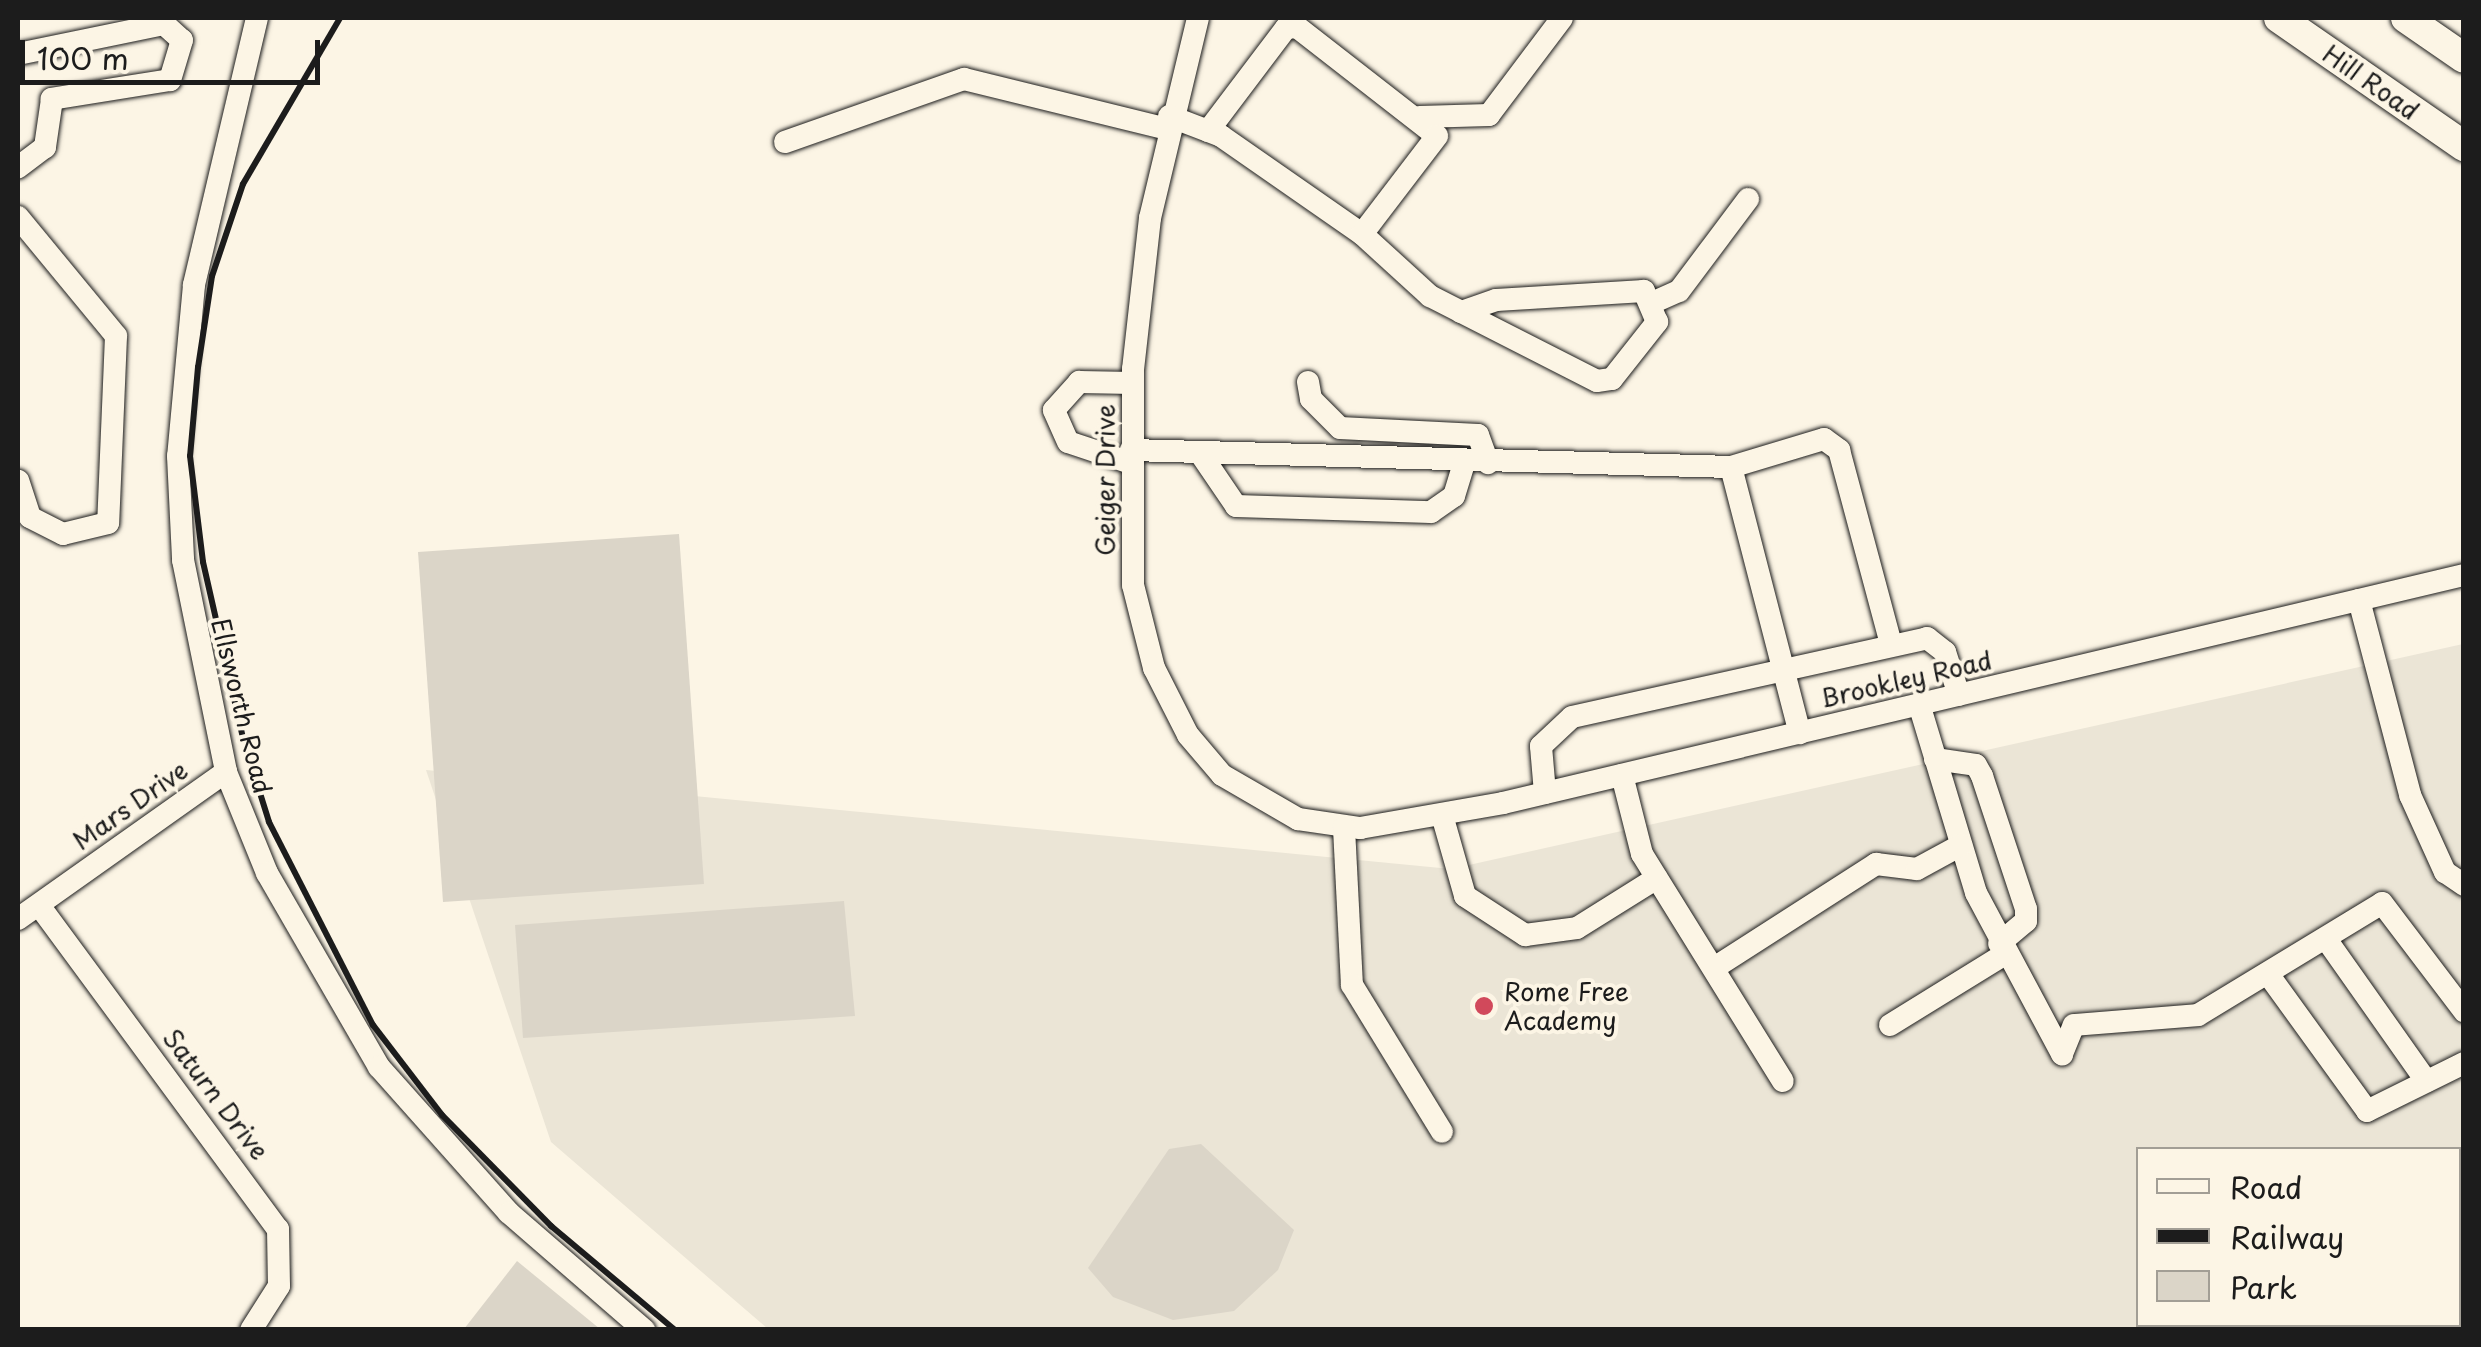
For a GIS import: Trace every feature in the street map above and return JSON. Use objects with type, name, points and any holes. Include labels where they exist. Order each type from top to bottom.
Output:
[{"type":"main road","name":"Hill Road","points":[[2279,18],[2464,146]]},
{"type":"main road","points":[[2406,18],[2464,58]]},
{"type":"street","name":"Ellsworth Road","points":[[257,18],[194,285],[178,456],[183,560],[226,772],[268,873],[380,1067],[509,1213],[644,1330]]},
{"type":"street","name":"Geiger Drive","points":[[1198,18],[1168,122],[1133,383],[1131,456],[1140,623],[1188,735],[1252,797],[1352,828]]},
{"type":"street","points":[[1420,118],[1489,115],[1562,18]]},
{"type":"street","points":[[18,54],[164,24],[182,40],[170,80],[52,99],[45,147],[18,167]]},
{"type":"street","points":[[1208,131],[1286,28],[1297,26],[1420,118],[1437,136],[1362,234]]},
{"type":"street","points":[[785,142],[964,78],[1208,131],[1362,234],[1460,312],[1597,382],[1612,378],[1657,322],[1654,302],[1644,291],[1460,312]]},
{"type":"street","points":[[1654,302],[1679,291],[1748,199]]},
{"type":"street","points":[[18,216],[116,336],[108,522],[63,534],[30,517],[18,481]]},
{"type":"street","points":[[1133,383],[1079,382],[1054,410],[1068,442],[1131,456],[1200,453],[1464,463],[1730,467],[1824,438],[1839,450],[1891,644]]},
{"type":"street","points":[[1308,382],[1311,399],[1340,428],[1478,435],[1488,463]]},
{"type":"street","points":[[1200,453],[1222,497],[1256,506],[1445,509],[1464,463]]},
{"type":"street","points":[[1730,467],[1800,733]]},
{"type":"street","name":"Brookley Road","points":[[1352,828],[1442,815],[1546,792],[2464,575]]},
{"type":"street","points":[[2359,600],[2410,795],[2445,872],[2464,886]]},
{"type":"street","points":[[1546,792],[1542,746],[1554,726],[1891,644],[1936,640],[1959,695]]},
{"type":"street","points":[[1919,704],[1961,844],[2002,949],[2062,1054],[2074,1025],[2198,1015],[2382,903],[2464,1011]]},
{"type":"street","points":[[1890,1026],[2002,949],[2026,922],[2026,909],[1976,765],[1935,759]]},
{"type":"street","name":"Mars Drive","points":[[18,919],[41,908],[109,847],[226,772]]},
{"type":"street","points":[[1622,774],[1633,830],[1658,878],[1783,1080]]},
{"type":"street","points":[[1442,815],[1465,896],[1500,927],[1525,934],[1577,928],[1658,878]]},
{"type":"street","points":[[1352,828],[1352,985],[1442,1132]]},
{"type":"street","points":[[1714,968],[1876,864],[1917,870],[1961,844]]},
{"type":"street","name":"Saturn Drive","points":[[41,908],[278,1229],[279,1286],[252,1330]]},
{"type":"street","points":[[2326,939],[2426,1082]]},
{"type":"street","points":[[2268,974],[2367,1111],[2464,1063]]},
{"type":"shaded area","name":"Rome Free Academy","points":[[2463,644],[2463,1329],[768,1329],[551,1142],[426,770],[1451,869]]},
{"type":"green space","points":[[679,534],[704,884],[443,902],[418,552]]},
{"type":"green space","points":[[844,901],[855,1016],[523,1038],[515,925]]},
{"type":"green space","points":[[1201,1144],[1294,1230],[1278,1270],[1234,1311],[1173,1320],[1113,1297],[1088,1268],[1169,1149]]},
{"type":"green space","points":[[517,1261],[600,1329],[464,1329]]},
{"type":"railway","points":[[340,18],[243,184],[212,276],[198,367],[190,456],[203,562],[244,742],[269,822],[373,1025],[442,1115],[551,1226],[675,1330]]},
{"type":"place","name":"Rome Free Academy","points":[[1484,1006]]}]
